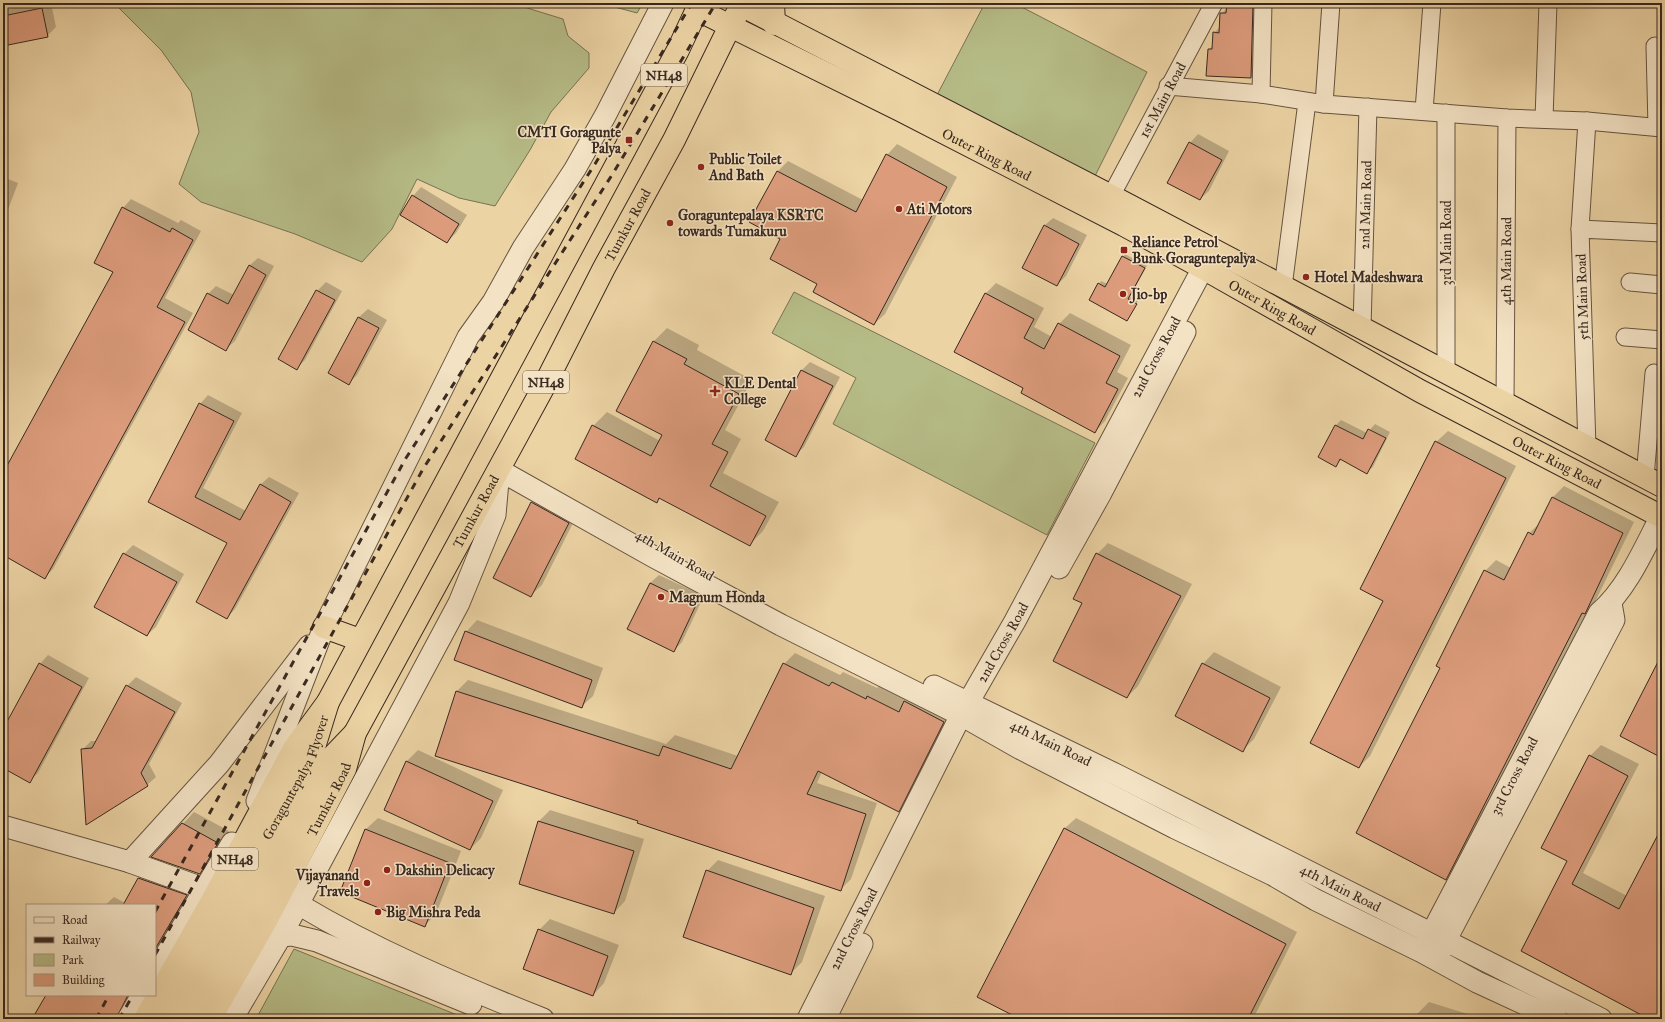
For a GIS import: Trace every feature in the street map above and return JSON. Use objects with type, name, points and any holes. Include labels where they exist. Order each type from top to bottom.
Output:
[{"type":"highway","name":"Outer Ring Road","points":[[740,4],[774,13],[1111,196],[1653,482]]},
{"type":"highway","name":"Tumkur Road","points":[[210,1019],[267,918],[345,769],[354,733],[502,464],[674,140],[740,4]]},
{"type":"highway","name":"Outer Ring Road","points":[[698,6],[730,26],[900,110],[1209,272],[1420,391],[1661,516]]},
{"type":"highway","name":"NH48","points":[[145,1019],[212,901],[296,747],[328,702],[678,50],[698,6]]},
{"type":"highway","points":[[324,627],[360,640]]},
{"type":"highway","name":"Goraguntepalya Flyover","points":[[187,1019],[311,757],[328,702]]},
{"type":"highway","name":"Goraguntepalya Flyover","points":[[165,1019],[241,905],[332,757],[354,733]]},
{"type":"street","points":[[156,971],[258,799],[324,627],[468,336],[493,302],[523,248],[575,169],[605,116],[663,3]]},
{"type":"street","name":"1st Main Road","points":[[1111,196],[1168,86],[1214,3]]},
{"type":"street","points":[[1261,94],[1262,3]]},
{"type":"street","points":[[1324,104],[1331,3]]},
{"type":"street","points":[[1424,111],[1432,3]]},
{"type":"street","points":[[1544,119],[1548,3]]},
{"type":"street","points":[[1168,86],[1261,94],[1324,104],[1507,118],[1587,121],[1660,128],[1655,46]]},
{"type":"street","points":[[1283,287],[1307,102]]},
{"type":"street","name":"2nd Main Road","points":[[1362,328],[1368,107]]},
{"type":"street","name":"3rd Main Road","points":[[1446,113],[1446,372]]},
{"type":"street","name":"4th Main Road","points":[[1505,404],[1507,118]]},
{"type":"street","name":"5th Main Road","points":[[1587,121],[1580,229],[1587,447]]},
{"type":"street","points":[[1580,229],[1662,233]]},
{"type":"street","name":"2nd Cross Road","points":[[808,1019],[971,712],[1101,492],[1209,272]]},
{"type":"street","points":[[1630,282],[1662,285]]},
{"type":"street","points":[[1625,337],[1662,340]]},
{"type":"street","points":[[1653,482],[1654,373]]},
{"type":"street","points":[[232,1019],[281,936],[459,603],[495,515],[502,464]]},
{"type":"street","name":"4th Main Road","points":[[502,464],[727,584],[874,659],[1176,828],[1273,875],[1316,900],[1429,955],[1477,982],[1557,1019]]},
{"type":"street","name":"3rd Cross Road","points":[[1429,955],[1599,614],[1611,603],[1641,555],[1661,516]]},
{"type":"street","points":[[130,862],[219,764],[324,627]]},
{"type":"street","points":[[825,1019],[930,804],[971,712]]},
{"type":"street","name":"4th Main Road","points":[[971,712],[1438,937],[1601,1019]]},
{"type":"street","points":[[3,826],[130,862],[205,889]]},
{"type":"street","points":[[298,904],[334,925],[484,995],[543,1019]]},
{"type":"street","points":[[281,936],[292,935],[317,941],[508,1019]]},
{"type":"street","points":[[128,1019],[141,996]]},
{"type":"green space","points":[[114,3],[511,3],[563,19],[568,36],[589,53],[589,68],[551,112],[530,150],[495,206],[459,198],[417,179],[392,229],[362,262],[295,234],[201,202],[179,184],[199,132],[191,92],[161,50]]},
{"type":"green space","points":[[600,3],[643,3],[637,13]]},
{"type":"green space","points":[[985,3],[1014,3],[1147,72],[1094,178],[937,95]]},
{"type":"green space","points":[[794,292],[1095,443],[1047,535],[833,424],[856,378],[772,333]]},
{"type":"green space","points":[[294,949],[467,1019],[256,1019]]},
{"type":"building","points":[[1227,3],[1253,3],[1251,78],[1206,76],[1208,49],[1212,49],[1213,32],[1219,33],[1220,13],[1226,13]]},
{"type":"building","points":[[42,8],[48,37],[3,46],[3,16]]},
{"type":"building","points":[[1189,142],[1222,160],[1200,200],[1167,183]]},
{"type":"building","points":[[886,154],[947,187],[874,325],[813,292],[817,284],[770,259],[780,239],[749,222],[777,171],[856,212]]},
{"type":"building","points":[[412,195],[459,224],[447,243],[400,215]]},
{"type":"building","points":[[122,207],[170,232],[172,228],[193,240],[157,307],[185,322],[45,579],[3,555],[3,473],[113,272],[94,263]]},
{"type":"building","points":[[1044,225],[1079,244],[1057,286],[1022,268]]},
{"type":"building","points":[[1122,256],[1145,268],[1128,299],[1137,304],[1127,321],[1089,300],[1098,283],[1105,287]]},
{"type":"building","points":[[249,265],[266,275],[226,351],[188,330],[207,293],[228,304]]},
{"type":"building","points":[[316,290],[335,300],[297,370],[278,359]]},
{"type":"building","points":[[985,293],[1034,319],[1024,338],[1044,349],[1058,323],[1120,356],[1106,383],[1118,389],[1095,433],[1021,393],[1023,388],[954,352]]},
{"type":"building","points":[[358,317],[379,328],[349,385],[328,373]]},
{"type":"building","points":[[653,341],[687,359],[684,364],[739,394],[712,444],[728,452],[710,486],[766,516],[750,546],[659,498],[657,503],[575,459],[592,425],[651,456],[662,435],[616,411]]},
{"type":"building","points":[[801,370],[833,386],[796,457],[765,440]]},
{"type":"building","points":[[199,403],[234,421],[195,497],[240,520],[260,484],[291,502],[227,619],[196,602],[227,543],[148,502]]},
{"type":"building","points":[[1335,425],[1363,439],[1368,429],[1386,438],[1367,474],[1340,459],[1336,467],[1318,457]]},
{"type":"building","points":[[1435,441],[1506,478],[1359,768],[1310,743],[1383,601],[1360,589]]},
{"type":"building","points":[[1552,497],[1623,533],[1585,614],[1582,613],[1446,880],[1356,833],[1440,668],[1436,666],[1484,570],[1504,580],[1528,532],[1533,535]]},
{"type":"building","points":[[531,502],[569,523],[531,597],[493,578]]},
{"type":"building","points":[[123,553],[177,582],[147,636],[94,607]]},
{"type":"building","points":[[1096,553],[1181,596],[1127,698],[1053,661],[1082,603],[1073,599]]},
{"type":"building","points":[[650,583],[696,605],[674,652],[627,629]]},
{"type":"building","points":[[465,631],[592,680],[582,708],[454,660]]},
{"type":"building","points":[[1662,654],[1662,758],[1620,736]]},
{"type":"building","points":[[39,663],[82,687],[30,783],[3,768],[3,729]]},
{"type":"building","points":[[783,663],[829,686],[832,682],[866,699],[867,696],[899,712],[904,701],[944,722],[899,812],[818,771],[807,794],[866,814],[841,891],[637,823],[638,821],[435,756],[456,691],[659,756],[663,746],[731,769]]},
{"type":"building","points":[[1202,663],[1270,698],[1243,752],[1175,716]]},
{"type":"building","points":[[126,685],[175,712],[141,773],[148,786],[86,825],[81,749],[92,748]]},
{"type":"building","points":[[1589,755],[1628,776],[1572,884],[1619,909],[1662,827],[1662,1008],[1656,1019],[1649,1019],[1521,951],[1567,861],[1541,848]]},
{"type":"building","points":[[406,761],[493,801],[470,850],[384,810]]},
{"type":"building","points":[[538,821],[634,851],[614,914],[519,884]]},
{"type":"building","points":[[182,823],[218,843],[200,874],[151,857]]},
{"type":"building","points":[[1064,828],[1286,944],[1248,1019],[1020,1019],[977,997]]},
{"type":"building","points":[[365,829],[450,863],[425,927],[340,892]]},
{"type":"building","points":[[706,870],[814,908],[791,975],[683,937]]},
{"type":"building","points":[[138,878],[187,895],[156,947],[156,904],[124,904]]},
{"type":"building","points":[[538,929],[608,956],[593,996],[523,969]]},
{"type":"building","points":[[45,996],[128,996],[116,1019],[32,1019]]},
{"type":"railway","points":[[156,910],[406,458],[595,164],[692,3]]},
{"type":"railway","points":[[156,953],[423,469],[612,175],[716,3]]},
{"type":"railway","points":[[96,1019],[108,996]]},
{"type":"railway","points":[[119,1019],[132,996]]},
{"type":"place","name":"CMTI Goragunte Palya","points":[[629,140]]},
{"type":"place","name":"Public Toilet And Bath","points":[[701,167]]},
{"type":"place","name":"Ati Motors","points":[[899,209]]},
{"type":"place","name":"Goraguntepalaya KSRTC towards Tumakuru","points":[[670,223]]},
{"type":"place","name":"Reliance Petrol Bunk Goraguntepalya","points":[[1124,250]]},
{"type":"place","name":"Hotel Madeshwara","points":[[1306,277]]},
{"type":"place","name":"Jio-bp","points":[[1123,294]]},
{"type":"place","name":"KLE Dental College","points":[[715,391]]},
{"type":"place","name":"Magnum Honda","points":[[661,597]]},
{"type":"place","name":"Dakshin Delicacy","points":[[387,870]]},
{"type":"place","name":"Vijayanand Travels","points":[[367,883]]},
{"type":"place","name":"Big Mishra Peda","points":[[378,912]]}]
